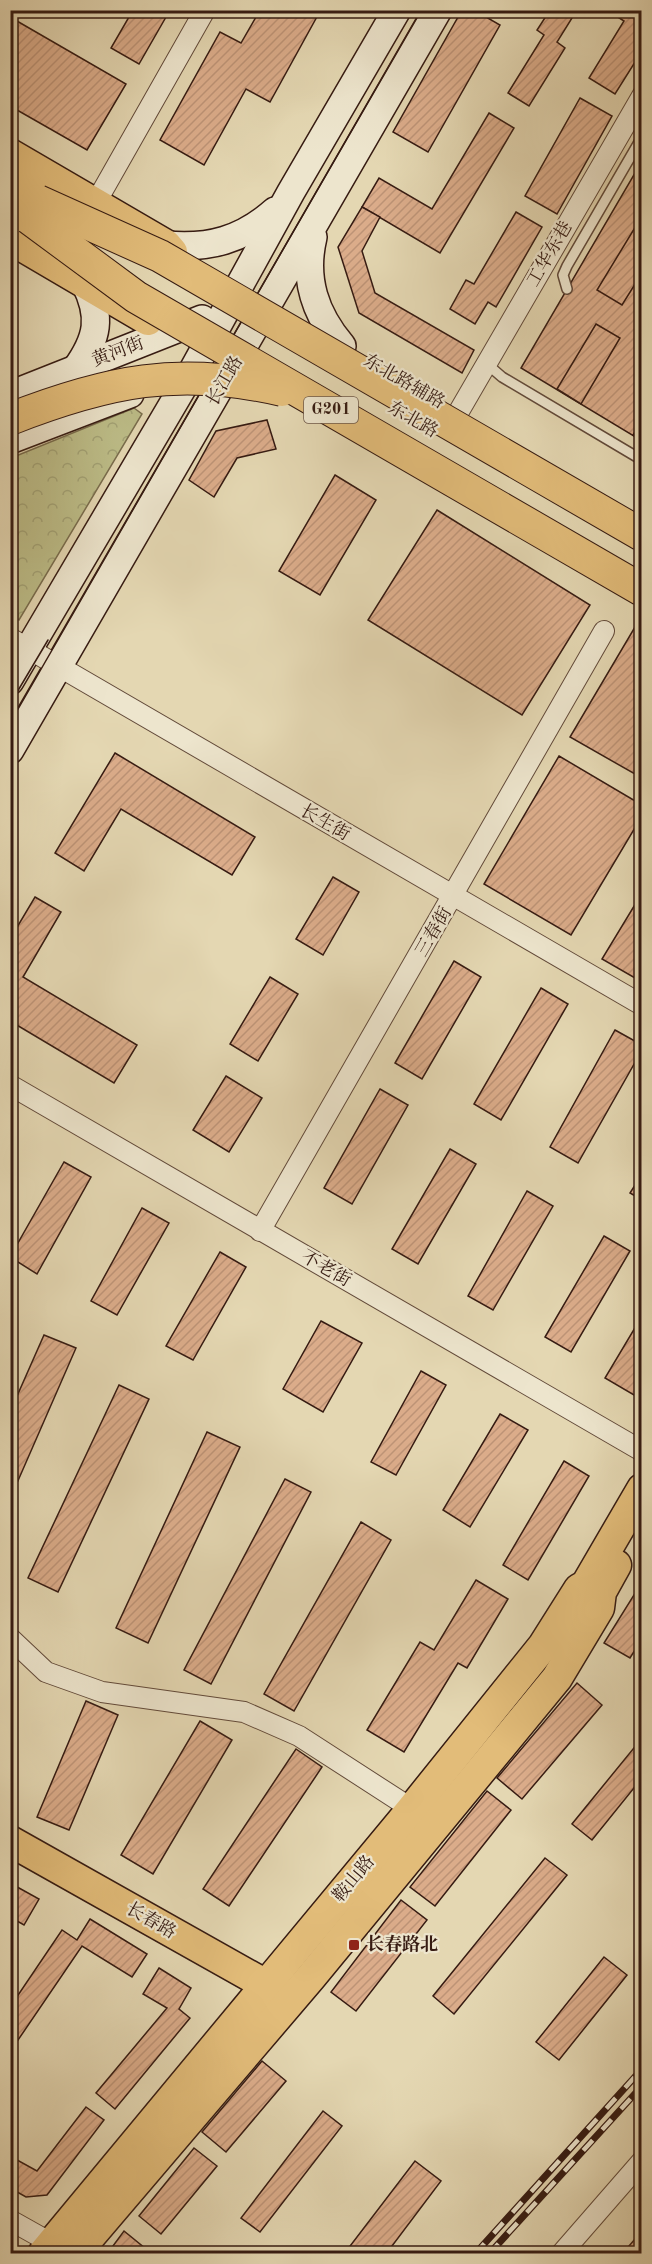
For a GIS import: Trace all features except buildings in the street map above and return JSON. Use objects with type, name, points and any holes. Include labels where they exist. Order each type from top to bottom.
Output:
[{"type":"highway","name":"东北路","points":[[10,185],[22,216],[136,297],[315,401],[640,570]]},
{"type":"highway","name":"东北路","points":[[22,216],[160,256],[642,535]]},
{"type":"highway","points":[[10,418],[76,394],[147,379],[183,378],[230,381],[272,388],[315,401]]},
{"type":"main road","name":"长江路","points":[[10,681],[19,644],[219,347],[317,220],[438,10]]},
{"type":"main road","points":[[232,298],[394,12]]},
{"type":"main road","name":"东北路","points":[[10,154],[166,245],[232,298],[219,347]]},
{"type":"main road","points":[[166,245],[205,246],[240,236],[257,227],[291,192]]},
{"type":"main road","name":"东北路","points":[[22,216],[85,283],[219,347],[450,425],[640,570]]},
{"type":"main road","points":[[76,369],[93,339],[97,319],[94,300],[85,283],[122,219]]},
{"type":"main road","points":[[317,220],[309,266],[310,285],[316,306],[327,328],[342,346]]},
{"type":"main road","name":"黄河街","points":[[10,440],[92,408],[219,347],[232,298]]},
{"type":"main road","name":"东北路辅路","points":[[219,347],[342,346],[450,425]]},
{"type":"main road","name":"东北路","points":[[219,347],[263,355],[640,570]]},
{"type":"main road","name":"长江路","points":[[10,750],[59,668],[219,347]]},
{"type":"main road","points":[[219,347],[642,605]]},
{"type":"main road","name":"黄河街","points":[[10,395],[76,369],[219,347]]},
{"type":"main road","points":[[76,369],[102,368],[113,377],[113,390],[110,396],[92,408]]},
{"type":"main road","points":[[450,425],[494,433],[642,518]]},
{"type":"main road","points":[[616,503],[640,570]]},
{"type":"main road","name":"鞍山路","points":[[56,2250],[265,1985],[412,1809],[543,1646],[579,1589],[586,1585],[642,1489]]},
{"type":"main road","name":"鞍山路","points":[[56,2250],[292,2000],[557,1678],[599,1608],[601,1593],[642,1522]]},
{"type":"main road","name":"长春路","points":[[10,1841],[292,2000]]},
{"type":"street","points":[[95,204],[205,10]]},
{"type":"street","name":"工华东巷","points":[[450,425],[642,96]]},
{"type":"street","name":"三春街","points":[[260,1231],[604,631]]},
{"type":"street","name":"长生街","points":[[19,644],[642,1005]]},
{"type":"street","name":"不老街","points":[[10,1085],[642,1451]]},
{"type":"street","points":[[10,1638],[46,1672],[102,1692],[244,1712],[299,1736],[412,1809]]},
{"type":"street","points":[[561,2253],[642,2161]]},
{"type":"street","points":[[10,2220],[56,2250]]},
{"type":"lane","points":[[567,289],[563,275],[567,266],[642,137]]},
{"type":"lane","points":[[487,364],[502,377],[642,460]]},
{"type":"green space","points":[[134,408],[142,414],[19,620],[11,615],[11,458]]},
{"type":"tram line","points":[[10,723],[421,10]]},
{"type":"tram line","points":[[10,704],[48,640]]},
{"type":"railway","points":[[475,2254],[642,2069]]},
{"type":"railway","points":[[489,2254],[642,2086]]},
{"type":"place","name":"长春路北","points":[[354,1945]]}]
